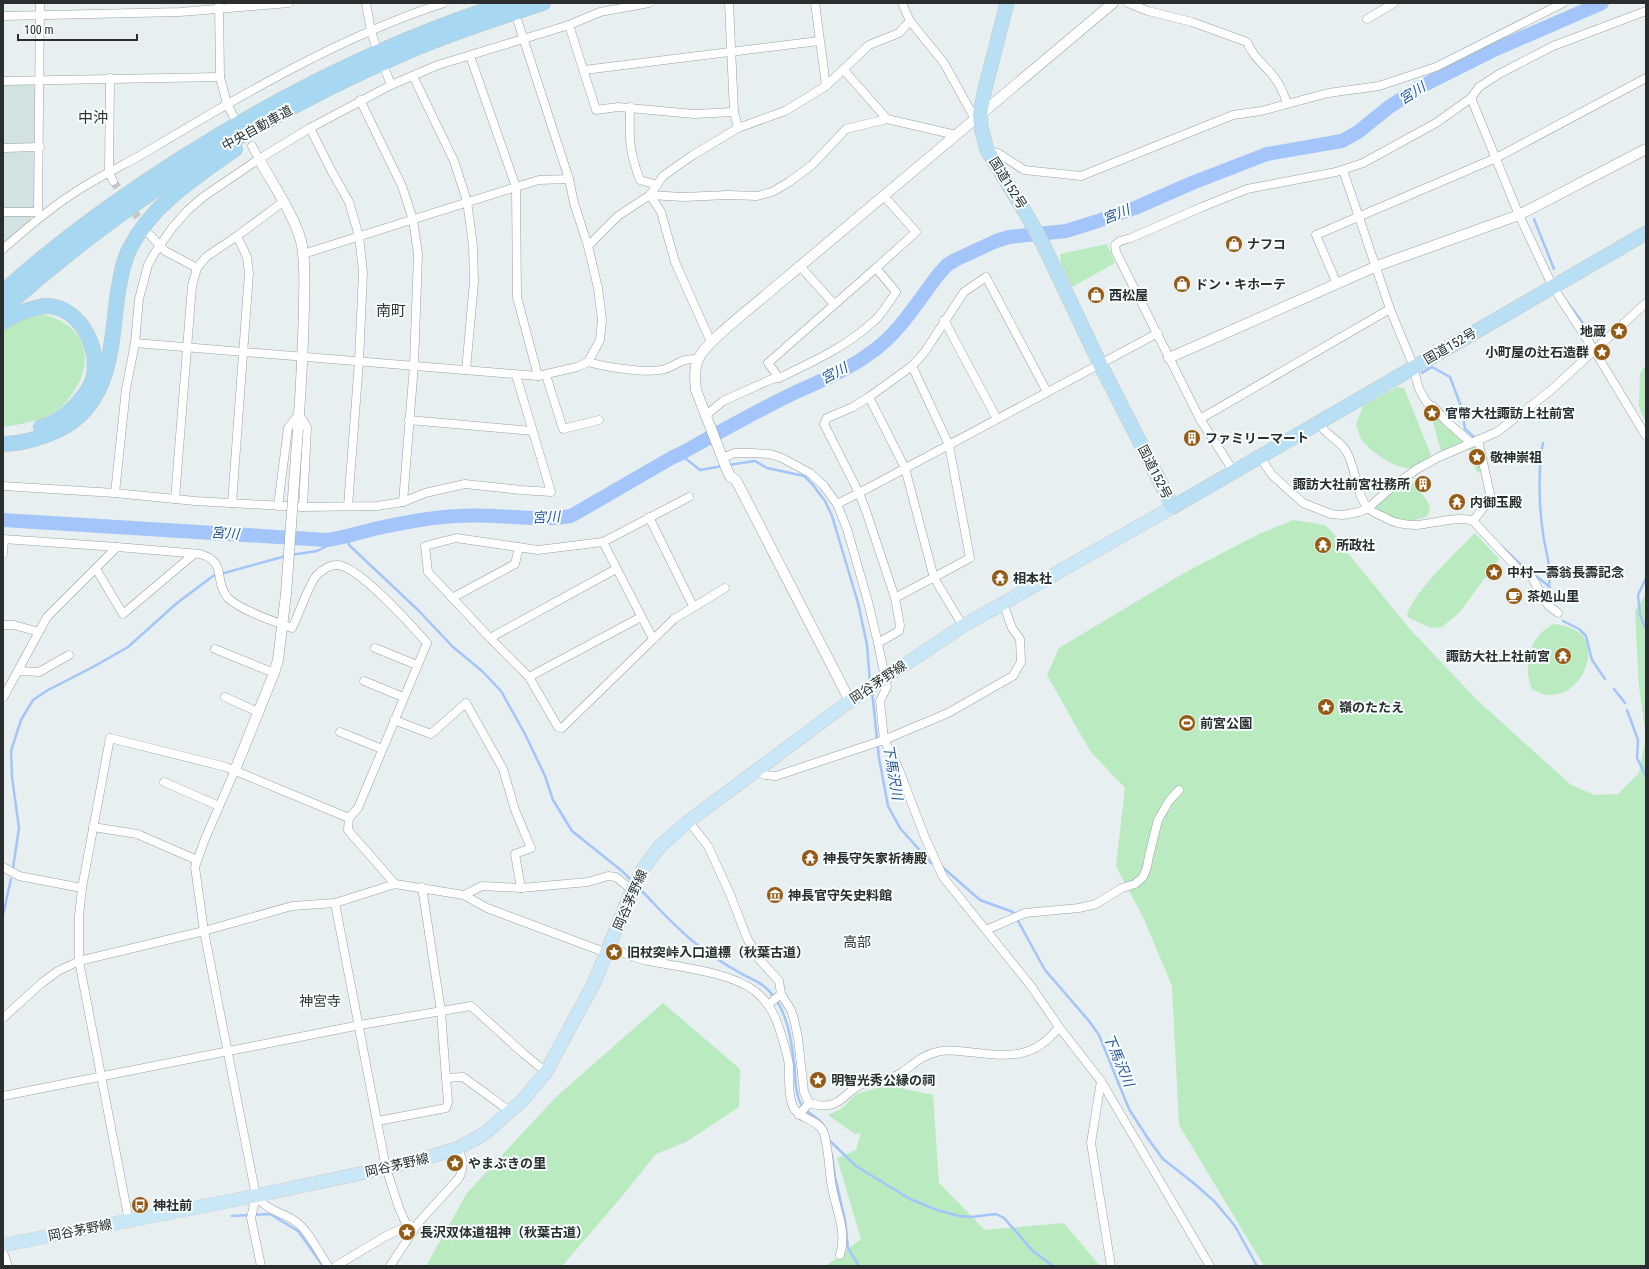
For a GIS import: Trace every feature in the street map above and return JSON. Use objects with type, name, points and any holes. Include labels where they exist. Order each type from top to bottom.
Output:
[{"type":"highway","name":"中央自動車道","points":[[3,292],[102,211],[147,180],[245,120],[292,94],[347,67],[416,37],[482,11],[508,3]]},
{"type":"highway","name":"中央自動車道","points":[[3,309],[53,266],[110,221],[154,189],[206,156],[258,126],[357,75],[418,48],[487,21],[543,3]]},
{"type":"highway","name":"国道152号","points":[[1007,3],[978,116],[987,150],[1026,212],[1042,242],[1100,364],[1172,507],[1646,233]]},
{"type":"highway","points":[[3,444],[49,435],[67,426],[91,404],[102,384],[108,362],[122,269],[129,250],[138,234],[149,220],[177,192],[235,149],[357,75]]},
{"type":"highway","points":[[3,283],[48,246],[70,236]]},
{"type":"highway","points":[[3,322],[22,312],[48,306],[62,309],[84,328],[91,343],[94,360],[93,378],[85,396],[68,414],[45,426],[19,432],[3,433]]},
{"type":"main road","name":"岡谷茅野線","points":[[3,1245],[256,1196],[430,1158],[458,1148],[484,1134],[511,1112],[532,1090],[546,1072],[594,983],[634,886],[646,863],[660,846],[690,820],[864,691],[963,626],[1172,507]]},
{"type":"street","points":[[40,3],[40,214]]},
{"type":"street","points":[[3,16],[289,3]]},
{"type":"street","points":[[366,3],[371,31],[376,47]]},
{"type":"street","points":[[3,249],[40,214],[109,172],[228,104],[371,31],[444,3]]},
{"type":"street","points":[[116,494],[126,389],[135,343],[139,298],[148,265],[159,245],[188,210],[203,197],[259,159],[310,128],[360,100],[391,85],[438,65],[524,40],[569,25],[600,12],[649,3]]},
{"type":"street","points":[[729,3],[734,112],[738,128]]},
{"type":"street","points":[[815,3],[826,86]]},
{"type":"street","points":[[902,3],[910,21],[944,63],[978,116]]},
{"type":"street","points":[[850,701],[736,480],[730,476],[727,470],[696,390],[695,378],[698,359],[711,342],[1113,3]]},
{"type":"street","points":[[1128,3],[1148,11],[1192,22],[1247,42],[1251,52],[1271,73],[1283,90],[1287,103]]},
{"type":"street","points":[[1367,20],[1394,3]]},
{"type":"street","points":[[987,150],[998,153],[1024,170],[1081,176],[1233,115],[1260,110],[1328,93],[1379,86],[1436,67],[1563,3]]},
{"type":"street","points":[[220,6],[220,77],[228,104],[234,117]]},
{"type":"street","points":[[1234,472],[1200,419],[1116,252],[1115,245],[1120,241],[1131,238],[1202,206],[1247,189],[1336,172],[1363,163],[1436,123],[1471,98],[1479,87],[1492,78],[1553,46],[1646,11]]},
{"type":"street","points":[[588,246],[618,216],[650,195],[663,176],[693,155],[738,128],[785,111],[826,86],[869,45],[899,33],[910,21]]},
{"type":"street","points":[[135,343],[414,365],[516,375],[542,376],[577,367],[588,362],[600,340],[602,320],[598,288],[588,246],[574,203],[569,179],[518,22]]},
{"type":"street","points":[[569,25],[596,110],[618,106],[694,114],[734,112]]},
{"type":"street","points":[[584,70],[819,41]]},
{"type":"street","points":[[470,56],[516,187],[517,297],[542,376],[563,429],[599,420]]},
{"type":"street","points":[[843,69],[887,119]]},
{"type":"street","points":[[386,72],[391,85]]},
{"type":"street","points":[[413,76],[454,161],[467,201],[473,246],[474,282],[466,370]]},
{"type":"street","points":[[3,81],[220,77]]},
{"type":"street","points":[[110,78],[109,172],[113,182]]},
{"type":"street","points":[[1337,284],[1316,234],[1496,158],[1646,78]]},
{"type":"street","points":[[1471,98],[1519,215],[1553,287],[1594,350],[1646,436]]},
{"type":"street","points":[[360,100],[402,186],[413,220],[418,254],[414,365],[403,502]]},
{"type":"street","points":[[630,107],[629,136],[631,157],[640,180],[657,185]]},
{"type":"street","points":[[650,195],[683,197],[728,195],[757,196],[772,192],[789,182],[812,165],[846,129],[887,119],[956,135]]},
{"type":"street","points":[[310,128],[349,202],[359,236],[363,272],[359,361],[348,506]]},
{"type":"street","points":[[252,146],[294,224],[303,254],[303,357],[286,594],[283,625],[274,673],[197,860],[195,877],[204,931],[256,1196],[251,1218],[261,1266]]},
{"type":"street","points":[[3,148],[40,147]]},
{"type":"street","points":[[1169,358],[1377,266],[1519,215],[1646,149]]},
{"type":"street","points":[[1343,170],[1377,266],[1390,309],[1411,360],[1419,389],[1427,403],[1434,407],[1445,420],[1474,441],[1491,498],[1473,522]]},
{"type":"street","points":[[303,254],[413,220],[467,201],[539,180],[569,179]]},
{"type":"street","points":[[650,195],[661,212],[676,262],[711,342]]},
{"type":"street","points":[[779,378],[768,363],[916,232],[884,196]]},
{"type":"street","points":[[175,499],[192,286],[197,268],[206,257],[282,202]]},
{"type":"street","points":[[3,212],[40,214]]},
{"type":"street","points":[[150,235],[166,251],[197,268]]},
{"type":"street","points":[[232,503],[249,273],[247,257],[237,236]]},
{"type":"street","points":[[800,266],[834,304]]},
{"type":"street","points":[[707,419],[723,401],[772,379],[779,378],[836,349],[874,322],[883,312],[896,292],[876,268]]},
{"type":"street","points":[[878,643],[899,631],[900,626],[895,598],[860,493],[824,424],[827,418],[853,407],[912,366],[924,353],[944,320],[964,292],[986,278],[1046,392]]},
{"type":"street","points":[[1260,457],[1272,475],[1303,503],[1331,514],[1343,515],[1360,512],[1368,508],[1416,469],[1474,441],[1497,432],[1550,392],[1646,303]]},
{"type":"street","points":[[1200,419],[1390,309]]},
{"type":"street","points":[[944,320],[997,419]]},
{"type":"street","points":[[836,504],[860,493],[1158,333]]},
{"type":"street","points":[[588,362],[601,366],[660,370],[666,369],[684,360],[698,359]]},
{"type":"street","points":[[895,598],[970,558],[949,445],[912,366]]},
{"type":"street","points":[[3,486],[303,507],[376,506],[403,502],[425,492],[465,484],[551,492],[516,375]]},
{"type":"street","points":[[869,397],[905,468],[934,578],[963,626]]},
{"type":"street","points":[[278,506],[288,428],[299,414]]},
{"type":"street","points":[[299,414],[307,427],[303,507]]},
{"type":"street","points":[[409,420],[532,430]]},
{"type":"street","points":[[1319,423],[1322,428],[1346,450],[1360,493],[1368,508],[1390,521],[1399,523],[1414,525],[1464,518],[1473,522],[1519,570],[1530,576],[1548,605],[1558,613]]},
{"type":"street","points":[[722,458],[735,453],[770,454],[782,458],[810,473],[824,486],[836,504],[847,529],[878,643],[880,681],[887,687],[880,701],[880,742],[898,767],[937,865],[943,877],[1031,986],[1058,1027],[1101,1081],[1210,1266]]},
{"type":"street","points":[[689,496],[603,542],[538,550],[456,538],[425,546],[428,572],[529,677],[558,727],[562,728],[674,619],[693,606],[725,588]]},
{"type":"street","points":[[649,517],[693,606]]},
{"type":"street","points":[[3,554],[4,539],[200,554],[212,558],[218,567],[220,582],[226,596],[235,604],[292,628],[315,576],[324,569],[337,564],[348,568],[400,613],[427,643],[403,697],[358,808],[349,818],[348,830],[395,884]]},
{"type":"street","points":[[603,542],[641,617],[654,639]]},
{"type":"street","points":[[3,698],[47,617],[117,547]]},
{"type":"street","points":[[452,598],[515,564],[519,547]]},
{"type":"street","points":[[96,569],[124,614],[194,554]]},
{"type":"street","points":[[490,638],[616,569]]},
{"type":"street","points":[[756,772],[776,776],[880,742],[948,713],[1013,676],[1021,662],[1020,639],[1012,628],[1003,603]]},
{"type":"street","points":[[529,677],[641,617]]},
{"type":"street","points":[[3,625],[14,625],[39,632]]},
{"type":"street","points":[[375,648],[417,665]]},
{"type":"street","points":[[215,649],[274,673]]},
{"type":"street","points":[[18,671],[39,672],[69,654]]},
{"type":"street","points":[[364,681],[403,697]]},
{"type":"street","points":[[225,698],[258,712]]},
{"type":"street","points":[[394,720],[431,734],[466,703],[503,769],[515,810],[531,848],[515,854],[521,888]]},
{"type":"street","points":[[340,732],[382,749]]},
{"type":"street","points":[[130,1221],[79,961],[82,888],[110,738],[235,770],[349,818]]},
{"type":"street","points":[[164,782],[219,806]]},
{"type":"street","points":[[986,930],[1024,913],[1079,908],[1096,904],[1122,888],[1135,884],[1143,877],[1147,867],[1148,856],[1158,820],[1169,800],[1179,790]]},
{"type":"street","points":[[690,820],[693,827],[708,846],[730,894],[747,938],[759,959],[779,981],[775,998],[776,1017],[789,1063],[789,1088],[792,1105],[804,1109],[823,1130],[830,1167],[831,1182],[841,1221],[843,1236],[840,1255]]},
{"type":"street","points":[[93,827],[137,834],[197,860]]},
{"type":"street","points":[[3,867],[19,876],[82,888]]},
{"type":"street","points":[[464,895],[482,886],[521,888],[588,882],[608,876],[616,877],[634,886]]},
{"type":"street","points":[[3,1018],[43,982],[58,971],[79,961],[204,931],[292,906],[335,903],[395,884],[422,887],[464,895],[488,908],[608,950],[642,960],[734,980],[755,991],[775,998],[791,1010],[794,1020],[798,1038],[804,1092],[804,1109]]},
{"type":"street","points":[[378,1121],[446,1108],[448,1102],[441,1011],[422,887]]},
{"type":"street","points":[[335,903],[360,1025],[386,1168],[406,1226]]},
{"type":"street","points":[[3,1096],[360,1025],[471,1006],[546,1072]]},
{"type":"street","points":[[804,1109],[841,1101],[850,1091],[864,1083],[887,1079],[900,1074],[916,1061],[926,1055],[938,1051],[1024,1054],[1050,1038],[1058,1027]]},
{"type":"street","points":[[446,1078],[463,1077],[511,1112]]},
{"type":"street","points":[[1101,1081],[1091,1143],[1111,1266]]},
{"type":"street","points":[[390,1266],[419,1222],[459,1178],[464,1169],[458,1148]]},
{"type":"street","points":[[256,1196],[262,1204],[294,1220],[302,1227],[328,1266]]},
{"type":"street","points":[[336,1266],[386,1236],[406,1226],[419,1222]]},
{"type":"shaded area","points":[[32,84],[36,89],[35,202],[30,221],[3,245],[3,85]]},
{"type":"green space","points":[[1107,244],[1115,263],[1072,287],[1061,263],[1060,254]]},
{"type":"green space","points":[[35,313],[49,316],[61,321],[79,338],[83,348],[85,360],[83,372],[77,386],[63,406],[40,419],[18,425],[3,427],[3,323]]},
{"type":"green space","points":[[1646,365],[1646,423],[1639,406],[1640,373]]},
{"type":"green space","points":[[1397,387],[1404,388],[1431,455],[1418,465],[1410,468],[1398,466],[1376,454],[1361,439],[1356,424],[1363,406]]},
{"type":"green space","points":[[1438,416],[1465,443],[1445,452],[1441,451],[1433,422]]},
{"type":"green space","points":[[1475,445],[1482,471],[1477,473],[1469,449]]},
{"type":"green space","points":[[1408,479],[1412,481],[1428,502],[1430,510],[1427,516],[1413,520],[1399,519],[1379,511],[1373,506]]},
{"type":"green space","points":[[1293,520],[1325,525],[1335,535],[1409,628],[1476,699],[1571,785],[1595,795],[1618,794],[1639,773],[1646,737],[1646,1266],[1264,1266],[1179,1125],[1172,986],[1143,917],[1116,866],[1125,788],[1090,751],[1047,675],[1059,648],[1184,573],[1259,534]]},
{"type":"green space","points":[[1475,533],[1499,559],[1459,613],[1442,627],[1431,628],[1409,618],[1407,614],[1419,593]]},
{"type":"green space","points":[[1646,594],[1646,737],[1639,686],[1635,611]]},
{"type":"green space","points":[[1554,624],[1566,626],[1578,632],[1584,638],[1587,645],[1588,654],[1584,671],[1574,685],[1563,692],[1546,695],[1532,689],[1529,680],[1528,661],[1530,652],[1539,635]]},
{"type":"green space","points":[[663,1003],[740,1069],[739,1107],[686,1142],[656,1154],[562,1266],[426,1266],[467,1193],[556,1097]]},
{"type":"green space","points":[[898,1081],[900,1088],[933,1095],[939,1183],[985,1230],[1064,1223],[1100,1266],[826,1266],[861,1239],[837,1158],[856,1150],[861,1133],[855,1134],[828,1115],[841,1109],[856,1094]]},
{"type":"waterway","name":"宮川","points":[[3,520],[327,540],[374,529],[437,518],[472,515],[529,518],[557,518],[571,516],[673,457],[762,409],[850,366],[873,352],[905,320],[938,275],[947,265],[955,260],[996,241],[1009,237],[1066,231],[1095,222],[1135,208],[1192,183],[1267,154],[1342,141],[1358,132],[1389,107],[1420,87],[1496,49],[1602,3]]},
{"type":"waterway","points":[[1534,219],[1554,269]]},
{"type":"waterway","points":[[1567,302],[1594,338]]},
{"type":"waterway","points":[[1422,373],[1432,367],[1450,377],[1462,409],[1465,429],[1474,437]]},
{"type":"waterway","points":[[1543,443],[1540,463],[1540,500],[1544,539],[1550,572],[1548,586]]},
{"type":"waterway","name":"下馬沢川","points":[[680,454],[700,470],[723,466]]},
{"type":"waterway","name":"下馬沢川","points":[[728,465],[755,461],[767,468],[804,476],[825,501],[832,516],[858,603],[867,645],[870,682]]},
{"type":"waterway","points":[[1486,510],[1493,501]]},
{"type":"waterway","points":[[348,537],[349,545],[418,610],[453,647],[482,671],[501,691],[525,734],[545,776],[553,800],[572,831],[622,871],[633,882]]},
{"type":"waterway","points":[[291,555],[317,551],[325,547],[327,540]]},
{"type":"waterway","points":[[1500,545],[1518,562],[1550,587]]},
{"type":"waterway","points":[[13,868],[19,828],[12,777],[11,751],[21,720],[33,700],[48,690],[128,647],[177,603],[213,576],[286,556]]},
{"type":"waterway","points":[[1646,578],[1638,595],[1640,615],[1646,629]]},
{"type":"waterway","points":[[1552,594],[1554,603]]},
{"type":"waterway","points":[[1563,621],[1579,629],[1586,636],[1592,660],[1605,679]]},
{"type":"waterway","points":[[1614,689],[1625,703]]},
{"type":"waterway","name":"下馬沢川","points":[[872,691],[879,758],[888,806],[900,828],[931,863],[936,864]]},
{"type":"waterway","points":[[1627,710],[1638,740],[1637,758],[1646,776]]},
{"type":"waterway","name":"下馬沢川","points":[[940,865],[980,900],[1013,912],[1045,970],[1089,1021],[1099,1035],[1129,1109],[1149,1140],[1163,1159],[1215,1202],[1235,1226],[1257,1266]]},
{"type":"waterway","points":[[3,915],[11,879]]},
{"type":"waterway","points":[[638,887],[675,925],[708,953],[762,985],[774,997]]},
{"type":"waterway","points":[[777,1001],[784,1015],[789,1031],[798,1097],[802,1106],[821,1122],[826,1130]]},
{"type":"waterway","points":[[829,1140],[856,1166],[910,1199],[937,1210],[959,1216],[971,1217],[996,1214],[1004,1218],[1033,1251],[1053,1266]]},
{"type":"waterway","points":[[832,1155],[835,1177],[845,1220],[848,1248],[859,1266]]},
{"type":"waterway","points":[[232,1216],[270,1214],[298,1231],[323,1266]]},
{"type":"tunnel","points":[[113,181],[145,228]]},
{"type":"place","name":"ナフコ","points":[[1234,244]]},
{"type":"place","name":"ドン・キホーテ","points":[[1182,284]]},
{"type":"place","name":"西松屋","points":[[1096,295]]},
{"type":"place","name":"地蔵","points":[[1619,331]]},
{"type":"place","name":"小町屋の辻石造群","points":[[1602,352]]},
{"type":"place","name":"官幣大社諏訪上社前宮","points":[[1432,413]]},
{"type":"place","name":"ファミリーマート","points":[[1192,438]]},
{"type":"place","name":"敬神崇祖","points":[[1477,457]]},
{"type":"place","name":"諏訪大社前宮社務所","points":[[1423,484]]},
{"type":"place","name":"内御玉殿","points":[[1457,502]]},
{"type":"place","name":"所政社","points":[[1323,545]]},
{"type":"place","name":"中村一壽翁長壽記念","points":[[1494,572]]},
{"type":"place","name":"相本社","points":[[1000,578]]},
{"type":"place","name":"茶処山里","points":[[1514,596]]},
{"type":"place","name":"諏訪大社上社前宮","points":[[1563,656]]},
{"type":"place","name":"嶺のたたえ","points":[[1326,707]]},
{"type":"place","name":"前宮公園","points":[[1187,723]]},
{"type":"place","name":"神長守矢家祈祷殿","points":[[810,858]]},
{"type":"place","name":"神長官守矢史料館","points":[[775,895]]},
{"type":"place","name":"旧杖突峠入口道標（秋葉古道）","points":[[614,952]]},
{"type":"place","name":"明智光秀公縁の祠","points":[[818,1080]]},
{"type":"place","name":"やまぶきの里","points":[[455,1163]]},
{"type":"place","name":"神社前","points":[[140,1205]]},
{"type":"place","name":"長沢双体道祖神（秋葉古道）","points":[[407,1232]]},
{"type":"district","name":"中沖","points":[[93,118]]},
{"type":"district","name":"南町","points":[[391,311]]},
{"type":"district","name":"高部","points":[[857,942]]},
{"type":"district","name":"神宮寺","points":[[320,1001]]}]
